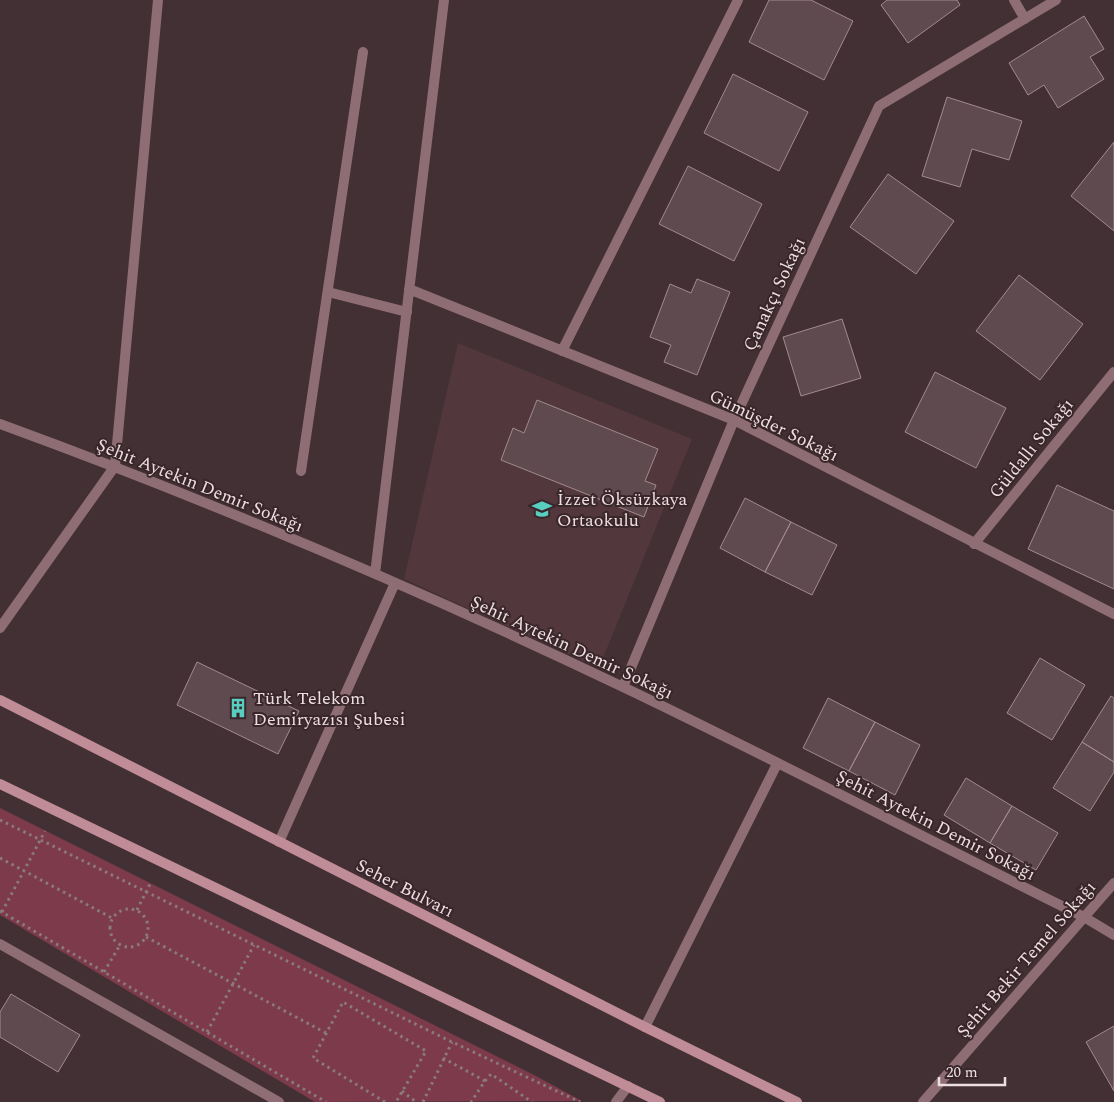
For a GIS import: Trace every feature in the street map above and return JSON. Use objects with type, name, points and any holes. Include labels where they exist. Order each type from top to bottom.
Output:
[{"type":"main road","name":"Seher Bulvarı","points":[[0,700],[797,1102]]},
{"type":"main road","points":[[0,784],[660,1102]]},
{"type":"street","points":[[0,628],[115,466],[158,0]]},
{"type":"street","points":[[375,574],[444,0]]},
{"type":"street","points":[[562,351],[738,0]]},
{"type":"street","points":[[1014,0],[1025,19]]},
{"type":"street","name":"Çanakçı Sokağı","points":[[623,687],[734,420],[879,106],[1056,0]]},
{"type":"street","points":[[301,471],[363,52]]},
{"type":"street","name":"Gümüşder Sokağı","points":[[409,289],[734,420],[1114,614]]},
{"type":"street","points":[[328,292],[406,312]]},
{"type":"street","name":"Güldallı Sokağı","points":[[974,544],[1114,372]]},
{"type":"street","name":"Şehit Aytekin Demir Sokağı","points":[[0,424],[115,466],[375,574],[623,687],[1084,917],[1114,935]]},
{"type":"street","points":[[280,842],[395,583]]},
{"type":"street","points":[[645,1027],[777,764]]},
{"type":"street","name":"Şehit Bekir Temel Sokağı","points":[[923,1102],[1114,883]]},
{"type":"street","points":[[0,944],[279,1102]]},
{"type":"street","points":[[616,1102],[628,1086]]},
{"type":"path","points":[[0,820],[148,891],[452,1042],[580,1102]]},
{"type":"path","points":[[45,830],[1,912],[326,1102]]},
{"type":"path","points":[[0,858],[112,918]]},
{"type":"path","points":[[137,910],[151,882]]},
{"type":"path","points":[[121,910],[137,910],[147,921],[146,937],[135,947],[120,945],[109,932],[112,918],[121,910]]},
{"type":"path","points":[[146,937],[326,1033]]},
{"type":"path","points":[[104,972],[120,945]]},
{"type":"path","points":[[207,1032],[254,945]]},
{"type":"path","points":[[385,1102],[313,1058],[343,1002],[426,1051],[396,1102]]},
{"type":"path","points":[[423,1102],[452,1042]]},
{"type":"path","points":[[443,1058],[485,1081]]},
{"type":"path","points":[[471,1102],[491,1074],[532,1102]]},
{"type":"path","points":[[402,1092],[416,1102]]},
{"type":"shaded area","name":"İzzet Öksüzkaya Ortaokulu","points":[[458,343],[692,439],[599,668],[404,579]]},
{"type":"shaded area","points":[[0,808],[536,1076],[582,1101],[315,1102],[0,915]]},
{"type":"building","points":[[769,0],[811,0],[853,21],[824,80],[749,42]]},
{"type":"building","points":[[887,0],[957,0],[960,5],[908,43],[881,5]]},
{"type":"building","points":[[1084,16],[1104,49],[1090,57],[1104,79],[1058,108],[1044,85],[1028,95],[1009,63]]},
{"type":"building","points":[[733,74],[808,112],[779,171],[704,133]]},
{"type":"building","points":[[947,97],[1022,121],[1009,160],[972,149],[960,187],[922,176]]},
{"type":"building","points":[[1114,142],[1114,231],[1071,196]]},
{"type":"building","points":[[688,166],[762,204],[734,261],[659,224]]},
{"type":"building","points":[[888,174],[954,221],[916,274],[850,227]]},
{"type":"building","points":[[1019,275],[1083,324],[1040,380],[976,331]]},
{"type":"building","points":[[697,279],[730,292],[697,375],[664,362],[671,345],[650,337],[670,284],[691,293]]},
{"type":"building","points":[[842,319],[861,378],[801,396],[783,337]]},
{"type":"building","points":[[935,372],[1006,408],[976,468],[905,432]]},
{"type":"building","points":[[537,400],[658,449],[645,481],[656,485],[644,517],[501,460],[513,428],[524,433]]},
{"type":"building","points":[[1057,485],[1114,511],[1114,589],[1028,549]]},
{"type":"building","points":[[745,498],[791,522],[765,572],[720,548]]},
{"type":"building","points":[[791,522],[837,545],[812,595],[765,572]]},
{"type":"building","points":[[1040,658],[1085,685],[1052,740],[1007,713]]},
{"type":"building","name":"Türk Telekom Demiryazısı Şubesi","points":[[197,662],[299,711],[278,754],[177,705]]},
{"type":"building","points":[[1111,696],[1114,698],[1114,762],[1082,742]]},
{"type":"building","points":[[828,698],[875,722],[849,771],[803,748]]},
{"type":"building","points":[[875,722],[920,745],[895,795],[849,771]]},
{"type":"building","points":[[1082,742],[1114,762],[1114,772],[1090,811],[1053,788]]},
{"type":"building","points":[[966,778],[1012,806],[990,843],[944,815]]},
{"type":"building","points":[[1012,806],[1058,833],[1036,870],[990,843]]},
{"type":"building","points":[[11,994],[80,1035],[58,1072],[0,1037],[0,1012]]},
{"type":"building","points":[[1114,1026],[1114,1091],[1086,1042]]},
{"type":"place","name":"İzzet Öksüzkaya Ortaokulu","points":[[542,509]]},
{"type":"place","name":"Türk Telekom Demiryazısı Şubesi","points":[[238,708]]}]
